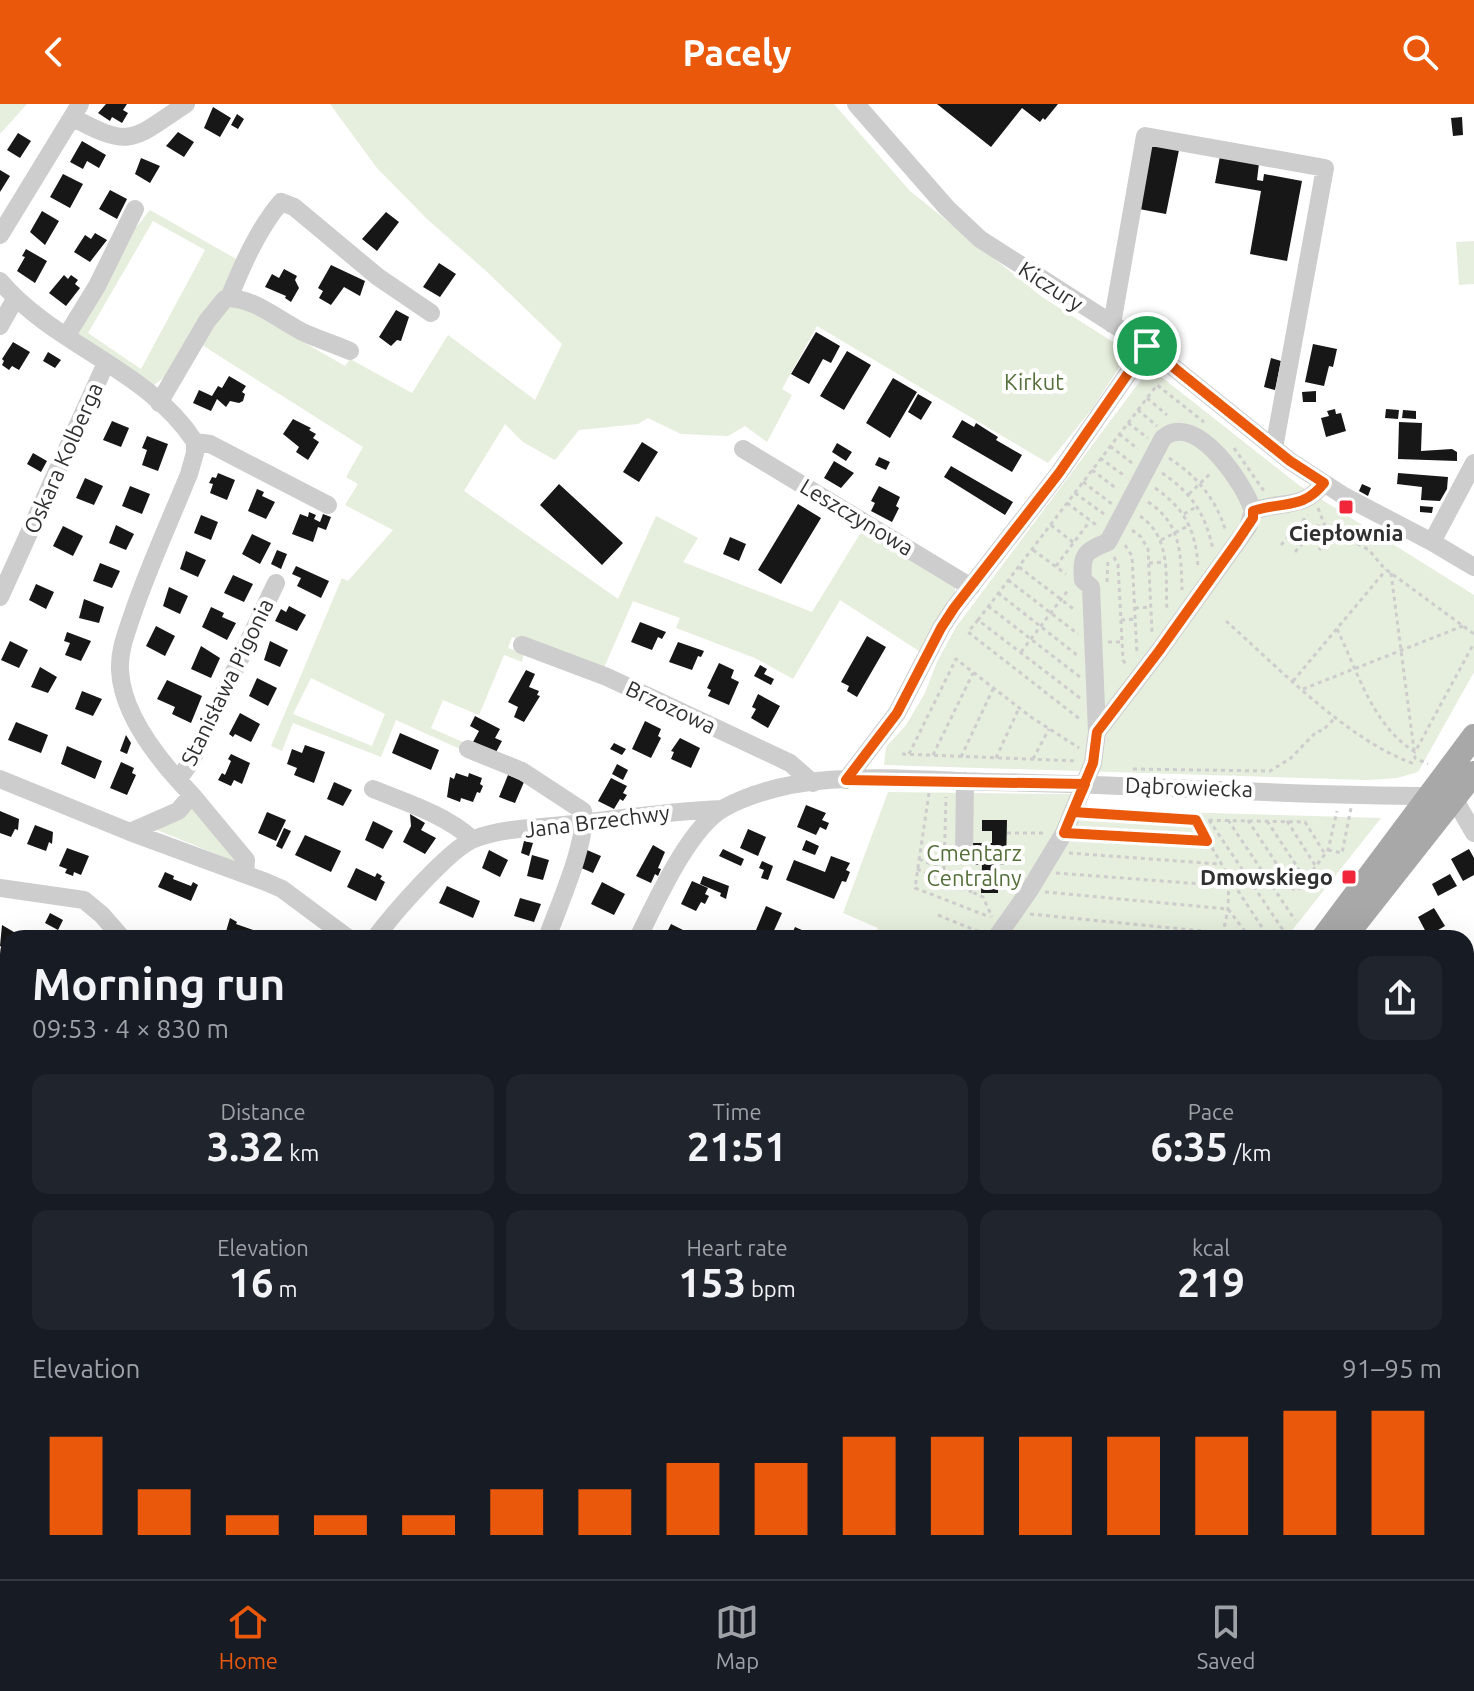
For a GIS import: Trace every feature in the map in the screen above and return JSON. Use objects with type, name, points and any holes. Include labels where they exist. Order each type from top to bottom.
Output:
[{"type":"main road","points":[[1329,930],[1474,736]]},
{"type":"main road","points":[[1350,930],[1474,773]]},
{"type":"street","points":[[0,235],[76,111],[117,138],[131,137],[186,104]]},
{"type":"street","name":"Kiczury","points":[[856,104],[947,208],[980,239],[1147,346],[1274,448],[1324,483],[1474,567]]},
{"type":"street","points":[[1112,324],[1145,136],[1325,168],[1274,448]]},
{"type":"street","points":[[229,298],[244,263],[281,202],[294,207],[378,277],[431,313]]},
{"type":"street","points":[[67,335],[97,286],[135,209]]},
{"type":"street","points":[[0,281],[15,299],[141,385],[195,442],[210,444],[328,505]]},
{"type":"street","points":[[159,403],[207,321],[225,299],[235,297],[251,303],[305,334],[350,351]]},
{"type":"street","points":[[0,326],[15,299]]},
{"type":"street","points":[[846,780],[897,713],[941,628],[1059,473],[1147,346]]},
{"type":"street","name":"Oskara Kolberga","points":[[0,597],[106,363]]},
{"type":"street","points":[[996,930],[1014,913],[1064,833],[1093,759],[1097,711],[1091,587],[1083,580],[1083,563],[1090,548],[1108,542],[1138,486],[1178,432],[1191,434],[1215,466],[1245,489],[1253,518],[1097,732]]},
{"type":"street","points":[[195,442],[189,474],[138,598],[123,644],[119,668],[125,696],[141,730],[178,780],[246,860],[245,874]]},
{"type":"street","name":"Leszczynowa","points":[[743,449],[971,587]]},
{"type":"street","points":[[1432,542],[1474,463]]},
{"type":"street","points":[[1253,511],[1308,500],[1324,483]]},
{"type":"street","name":"Stanisława Pigonia","points":[[178,780],[192,760],[276,583]]},
{"type":"street","name":"Brzozowa","points":[[522,645],[607,677],[790,763],[813,783]]},
{"type":"street","points":[[468,749],[522,771],[583,811],[585,822],[550,930]]},
{"type":"street","points":[[0,779],[282,889],[337,930]]},
{"type":"street","name":"Dąbrowiecka","points":[[642,930],[693,838],[723,809],[759,795],[813,783],[896,780],[1085,784],[1353,801],[1430,796]]},
{"type":"street","points":[[964,855],[965,781]]},
{"type":"street","points":[[373,789],[459,827],[472,839]]},
{"type":"street","points":[[130,832],[178,811],[192,795]]},
{"type":"street","points":[[1455,800],[1474,833]]},
{"type":"street","name":"Jana Brzechwy","points":[[382,930],[455,851],[472,839],[585,822],[723,809]]},
{"type":"street","points":[[0,888],[84,900],[115,930]]},
{"type":"path","points":[[1147,398],[1167,415]]},
{"type":"path","points":[[1097,732],[968,632],[1138,410],[1138,486],[1132,552],[1135,664],[1124,664],[1118,565],[1116,558],[1108,554]]},
{"type":"path","points":[[1128,423],[1149,563],[1152,636],[1163,645]]},
{"type":"path","points":[[1119,434],[1150,524],[1161,540],[1167,616]]},
{"type":"path","points":[[1110,446],[1176,532],[1181,551],[1182,592],[1194,603]]},
{"type":"path","points":[[1100,458],[1138,486]]},
{"type":"path","points":[[1189,494],[1215,466]]},
{"type":"path","points":[[1215,466],[1219,480]]},
{"type":"path","points":[[1092,470],[1174,502],[1190,525],[1199,575],[1207,585]]},
{"type":"path","points":[[1083,482],[1189,494],[1206,521],[1213,551],[1225,559]]},
{"type":"path","points":[[1075,493],[1200,483]]},
{"type":"path","points":[[1200,483],[1217,507],[1228,535],[1237,542]]},
{"type":"path","points":[[1067,503],[1138,486]]},
{"type":"path","points":[[1184,514],[1198,506]]},
{"type":"path","points":[[1281,545],[1316,506],[1329,538],[1319,550]]},
{"type":"path","points":[[1295,552],[1323,521]]},
{"type":"path","points":[[1051,525],[1074,543]]},
{"type":"path","points":[[1161,540],[1190,525]]},
{"type":"path","points":[[1325,526],[1369,550],[1389,572],[1474,634]]},
{"type":"path","points":[[1021,652],[1076,580],[1033,549]]},
{"type":"path","points":[[1149,563],[1165,562]]},
{"type":"path","points":[[1019,567],[1091,623]]},
{"type":"path","points":[[1293,681],[1389,572]]},
{"type":"path","points":[[1226,621],[1336,717],[1394,756],[1412,763],[1415,752],[1389,572]]},
{"type":"path","points":[[1008,580],[1092,645]]},
{"type":"path","points":[[998,593],[1093,668]]},
{"type":"path","points":[[988,606],[1095,688]]},
{"type":"path","points":[[1135,608],[1151,607]]},
{"type":"path","points":[[1121,620],[1136,619]]},
{"type":"path","points":[[978,620],[1097,711]]},
{"type":"path","points":[[1303,689],[1463,626]]},
{"type":"path","points":[[1337,629],[1369,700],[1387,726],[1405,746],[1415,752]]},
{"type":"path","points":[[1415,752],[1474,643]]},
{"type":"path","points":[[909,754],[956,659],[1019,708],[1093,759]]},
{"type":"path","points":[[933,755],[973,673]]},
{"type":"path","points":[[961,757],[993,689]]},
{"type":"path","points":[[996,758],[1019,708]]},
{"type":"path","points":[[1120,770],[1270,771],[1291,758],[1317,731],[1322,731],[1336,717]]},
{"type":"path","points":[[1033,759],[1049,729]]},
{"type":"path","points":[[902,754],[1093,759]]},
{"type":"path","points":[[1415,758],[1432,767]]},
{"type":"path","points":[[917,869],[983,897],[992,918],[915,888],[917,869],[929,789]]},
{"type":"path","points":[[944,870],[946,790]]},
{"type":"path","points":[[1326,852],[1342,853],[1353,801]]},
{"type":"path","points":[[1248,820],[1293,889],[1298,890],[1326,852],[1338,806],[1353,801]]},
{"type":"path","points":[[1073,812],[1196,820],[1305,822],[1326,852]]},
{"type":"path","points":[[1196,820],[1219,864],[1264,930]]},
{"type":"path","points":[[1209,820],[1283,930]]},
{"type":"path","points":[[1228,820],[1295,920]]},
{"type":"path","points":[[1267,821],[1306,880]]},
{"type":"path","points":[[1287,821],[1316,866]]},
{"type":"path","points":[[1007,833],[1207,841]]},
{"type":"path","points":[[1053,851],[1219,864]]},
{"type":"path","points":[[964,855],[972,892]]},
{"type":"path","points":[[919,859],[972,881]]},
{"type":"path","points":[[1041,872],[1228,886]]},
{"type":"path","points":[[1224,930],[1229,877]]},
{"type":"path","points":[[1029,891],[1228,909],[1244,930]]},
{"type":"path","points":[[1014,913],[1176,930]]},
{"type":"path","points":[[938,915],[981,930]]},
{"type":"green space","points":[[0,104],[27,104],[0,134]]},
{"type":"green space","name":"Kirkut","points":[[330,104],[834,104],[910,191],[1042,297],[1129,352],[1092,409],[1048,463],[817,326],[782,389],[792,395],[767,442],[745,426],[728,436],[681,434],[648,418],[638,424],[579,430],[555,460],[523,442],[505,424],[464,491],[618,599],[656,516],[698,538],[683,562],[812,612],[863,529],[955,586],[955,594],[919,651],[840,600],[793,679],[755,658],[676,628],[680,618],[633,601],[603,670],[512,637],[508,648],[524,653],[522,662],[504,655],[479,715],[443,700],[431,728],[463,742],[460,749],[396,720],[381,757],[293,723],[282,751],[271,746],[342,578],[348,581],[393,530],[345,505],[358,484],[346,477],[363,447],[202,345],[222,310],[239,305],[345,366],[350,359],[412,393],[448,335],[535,400],[562,344],[427,219],[377,168]],"holes":[[[311,678],[385,714],[372,746],[293,714]]]},
{"type":"green space","points":[[150,210],[238,260],[228,283],[185,342],[168,374],[153,386],[74,333],[126,240]],"holes":[[[153,221],[205,250],[141,369],[88,333]]]},
{"type":"green space","points":[[1474,241],[1474,284],[1459,285],[1456,242]]},
{"type":"green space","points":[[1150,368],[1300,486],[1474,595],[1474,672],[1418,772],[1397,778],[1367,780],[884,765],[886,747],[906,725],[925,693],[956,627]]},
{"type":"green space","name":"Cmentarz Centralny","points":[[888,792],[1072,794],[1069,809],[1381,818],[1292,930],[877,930],[843,913]]},
{"type":"green space","points":[[192,806],[236,862],[157,830],[156,827]]},
{"type":"building","points":[[106,104],[127,104],[123,110],[128,113],[122,123],[112,117],[110,121],[98,113]]},
{"type":"building","points":[[937,104],[1058,104],[1040,122],[1022,108],[991,147]]},
{"type":"building","points":[[213,107],[231,118],[220,137],[204,128]]},
{"type":"building","points":[[237,114],[244,119],[238,129],[231,125]]},
{"type":"building","points":[[1462,117],[1463,135],[1453,136],[1451,118]]},
{"type":"building","points":[[178,132],[194,142],[184,157],[166,146]]},
{"type":"building","points":[[18,133],[31,141],[20,158],[7,150]]},
{"type":"building","points":[[82,141],[106,155],[99,168],[87,161],[83,169],[70,162]]},
{"type":"building","points":[[1152,145],[1179,150],[1166,214],[1139,209]]},
{"type":"building","points":[[1220,156],[1259,163],[1257,180],[1263,181],[1264,174],[1302,181],[1287,261],[1250,254],[1261,191],[1215,183]]},
{"type":"building","points":[[141,158],[160,166],[150,183],[135,174]]},
{"type":"building","points":[[0,170],[10,176],[0,192]]},
{"type":"building","points":[[63,174],[83,184],[70,208],[50,197]]},
{"type":"building","points":[[110,190],[127,199],[117,219],[99,209]]},
{"type":"building","points":[[42,211],[59,221],[45,245],[30,232]]},
{"type":"building","points":[[386,212],[399,222],[377,251],[362,239]]},
{"type":"building","points":[[95,233],[107,240],[90,262],[74,252],[85,235],[91,239]]},
{"type":"building","points":[[26,249],[47,261],[35,283],[17,271]]},
{"type":"building","points":[[439,263],[456,274],[440,297],[423,287]]},
{"type":"building","points":[[331,265],[365,281],[360,296],[344,287],[331,305],[319,298],[323,291],[318,288]]},
{"type":"building","points":[[284,269],[297,276],[295,280],[299,288],[291,302],[286,296],[265,287],[272,274],[279,278]]},
{"type":"building","points":[[64,275],[68,279],[71,275],[78,280],[75,284],[80,288],[66,306],[49,293]]},
{"type":"building","points":[[396,310],[409,317],[401,341],[397,340],[391,346],[379,337]]},
{"type":"building","points":[[816,332],[840,346],[831,363],[823,359],[809,384],[791,374]]},
{"type":"building","points":[[13,342],[30,352],[19,370],[12,366],[9,370],[2,365],[2,359]]},
{"type":"building","points":[[1313,344],[1337,349],[1324,386],[1305,382]]},
{"type":"building","points":[[847,351],[871,365],[844,410],[820,396]]},
{"type":"building","points":[[48,352],[61,360],[55,368],[43,361]]},
{"type":"building","points":[[1271,358],[1281,361],[1275,390],[1264,387]]},
{"type":"building","points":[[229,376],[246,386],[242,392],[245,394],[243,401],[230,401],[226,407],[217,399],[211,411],[193,403],[199,390],[212,396],[218,386],[222,388]]},
{"type":"building","points":[[893,378],[917,392],[890,438],[866,423]]},
{"type":"building","points":[[1316,391],[1316,402],[1303,402],[1302,392]]},
{"type":"building","points":[[918,394],[932,402],[921,420],[908,412]]},
{"type":"building","points":[[1335,409],[1336,414],[1341,413],[1346,431],[1326,437],[1321,418],[1329,416],[1327,411]]},
{"type":"building","points":[[1386,409],[1399,410],[1398,419],[1385,418]]},
{"type":"building","points":[[1403,410],[1416,411],[1416,419],[1402,418]]},
{"type":"building","points":[[293,419],[311,428],[309,430],[316,434],[313,438],[319,442],[308,460],[296,452],[299,447],[283,434]]},
{"type":"building","points":[[962,420],[974,427],[976,423],[998,437],[996,440],[1022,455],[1012,472],[952,437]]},
{"type":"building","points":[[112,421],[129,428],[121,447],[103,440]]},
{"type":"building","points":[[1399,422],[1422,423],[1421,451],[1452,449],[1457,452],[1457,461],[1398,459]]},
{"type":"building","points":[[147,436],[168,444],[158,471],[142,465],[147,450],[142,448]]},
{"type":"building","points":[[642,442],[658,452],[639,482],[623,472]]},
{"type":"building","points":[[837,443],[852,452],[846,461],[832,452]]},
{"type":"building","points":[[33,453],[47,461],[41,472],[27,464]]},
{"type":"building","points":[[879,457],[890,462],[886,470],[875,465]]},
{"type":"building","points":[[834,461],[854,473],[841,488],[824,478]]},
{"type":"building","points":[[951,466],[1013,502],[1005,515],[944,477]]},
{"type":"building","points":[[218,473],[235,480],[227,500],[210,493],[213,484],[209,483]]},
{"type":"building","points":[[1398,473],[1448,477],[1447,489],[1440,501],[1421,500],[1422,487],[1397,484]]},
{"type":"building","points":[[85,478],[103,486],[94,505],[76,498]]},
{"type":"building","points":[[559,484],[623,543],[602,565],[540,505]]},
{"type":"building","points":[[1362,484],[1371,488],[1368,496],[1359,491]]},
{"type":"building","points":[[130,486],[150,494],[142,514],[122,506]]},
{"type":"building","points":[[879,486],[900,497],[896,506],[899,508],[892,522],[871,511],[875,503],[871,501]]},
{"type":"building","points":[[257,489],[264,492],[262,496],[275,502],[266,519],[248,511]]},
{"type":"building","points":[[798,504],[821,518],[781,584],[758,570]]},
{"type":"building","points":[[1420,506],[1433,507],[1432,513],[1420,512]]},
{"type":"building","points":[[309,512],[316,515],[314,519],[320,522],[323,514],[331,517],[326,530],[318,527],[313,542],[292,534],[300,514],[308,517]]},
{"type":"building","points":[[201,515],[218,522],[211,540],[194,533]]},
{"type":"building","points":[[116,525],[134,534],[126,550],[109,543]]},
{"type":"building","points":[[63,526],[83,536],[73,556],[53,546]]},
{"type":"building","points":[[252,534],[271,543],[260,564],[242,554]]},
{"type":"building","points":[[730,537],[746,544],[739,561],[723,554]]},
{"type":"building","points":[[277,550],[287,554],[281,569],[271,564]]},
{"type":"building","points":[[186,551],[206,560],[198,577],[180,569]]},
{"type":"building","points":[[100,563],[120,571],[112,588],[93,581]]},
{"type":"building","points":[[296,566],[329,581],[321,598],[297,586],[301,578],[292,574]]},
{"type":"building","points":[[233,575],[253,584],[244,602],[224,593]]},
{"type":"building","points":[[36,584],[54,592],[46,609],[29,600]]},
{"type":"building","points":[[169,587],[188,596],[180,614],[163,606]]},
{"type":"building","points":[[84,599],[104,607],[99,623],[79,618]]},
{"type":"building","points":[[289,606],[306,615],[297,631],[275,621],[281,609],[286,612]]},
{"type":"building","points":[[211,607],[224,613],[222,617],[236,623],[227,640],[202,627]]},
{"type":"building","points":[[640,622],[666,632],[662,639],[658,637],[652,650],[631,642]]},
{"type":"building","points":[[156,626],[175,636],[165,656],[146,646]]},
{"type":"building","points":[[67,632],[91,641],[81,661],[65,655],[70,643],[64,641]]},
{"type":"building","points":[[867,636],[886,647],[857,697],[847,691],[849,686],[841,682]]},
{"type":"building","points":[[10,641],[28,650],[19,668],[1,660]]},
{"type":"building","points":[[270,641],[288,650],[280,667],[264,660]]},
{"type":"building","points":[[678,642],[704,651],[701,657],[698,656],[692,670],[669,662]]},
{"type":"building","points":[[201,646],[220,658],[211,678],[191,669]]},
{"type":"building","points":[[719,663],[734,670],[731,678],[739,682],[729,705],[708,696],[711,690],[707,688]]},
{"type":"building","points":[[760,665],[767,669],[764,674],[774,679],[771,685],[754,676]]},
{"type":"building","points":[[40,667],[57,677],[48,693],[31,687]]},
{"type":"building","points":[[526,670],[535,674],[529,687],[539,691],[537,695],[540,696],[524,722],[514,717],[518,707],[508,702]]},
{"type":"building","points":[[257,678],[277,688],[268,706],[249,696]]},
{"type":"building","points":[[167,680],[202,696],[191,723],[172,714],[175,707],[157,699]]},
{"type":"building","points":[[82,691],[102,699],[93,716],[75,709]]},
{"type":"building","points":[[758,694],[780,706],[768,728],[751,718]]},
{"type":"building","points":[[240,713],[260,724],[251,742],[229,734]]},
{"type":"building","points":[[475,716],[500,729],[495,738],[502,741],[495,754],[473,742],[479,731],[470,726]]},
{"type":"building","points":[[645,721],[661,729],[658,736],[661,738],[651,758],[632,749]]},
{"type":"building","points":[[16,722],[48,735],[41,753],[8,740]]},
{"type":"building","points":[[400,733],[439,750],[431,770],[392,753]]},
{"type":"building","points":[[126,735],[131,743],[127,754],[120,751]]},
{"type":"building","points":[[680,738],[700,748],[691,768],[671,759],[674,752],[671,751]]},
{"type":"building","points":[[614,743],[626,749],[622,755],[610,749]]},
{"type":"building","points":[[305,745],[325,752],[314,783],[294,775],[297,768],[287,764],[292,749],[302,753]]},
{"type":"building","points":[[67,746],[102,761],[95,779],[61,764]]},
{"type":"building","points":[[231,754],[250,763],[242,784],[234,780],[231,786],[218,780],[222,773],[225,775]]},
{"type":"building","points":[[121,762],[134,768],[132,773],[136,775],[127,795],[110,788]]},
{"type":"building","points":[[617,764],[628,770],[623,780],[612,774]]},
{"type":"building","points":[[456,773],[468,777],[469,773],[482,778],[480,784],[483,786],[473,802],[461,798],[460,802],[447,797],[450,777],[454,779]]},
{"type":"building","points":[[508,775],[524,782],[515,803],[499,797]]},
{"type":"building","points":[[611,778],[627,786],[623,793],[627,795],[623,801],[620,799],[614,809],[598,801]]},
{"type":"building","points":[[334,782],[352,790],[343,806],[327,799]]},
{"type":"building","points":[[806,805],[826,813],[822,820],[829,823],[826,830],[820,827],[816,835],[797,827]]},
{"type":"building","points":[[0,811],[19,819],[18,830],[15,829],[11,837],[0,833]]},
{"type":"building","points":[[267,812],[286,820],[276,841],[258,833]]},
{"type":"building","points":[[410,814],[425,823],[421,830],[436,838],[425,854],[403,842],[411,826]]},
{"type":"building","points":[[982,820],[1007,820],[1006,865],[998,865],[998,893],[981,893],[982,865],[971,865],[971,843],[992,843],[992,831],[982,831]]},
{"type":"building","points":[[373,821],[393,831],[383,849],[365,840]]},
{"type":"building","points":[[35,825],[53,832],[52,844],[49,842],[46,851],[27,844]]},
{"type":"building","points":[[284,828],[291,831],[282,849],[276,846]]},
{"type":"building","points":[[748,829],[766,837],[758,856],[740,848]]},
{"type":"building","points":[[305,835],[341,851],[331,872],[295,855]]},
{"type":"building","points":[[806,840],[819,846],[815,855],[802,850]]},
{"type":"building","points":[[524,841],[533,843],[529,856],[521,853]]},
{"type":"building","points":[[653,845],[665,852],[658,876],[655,874],[651,883],[636,876]]},
{"type":"building","points":[[67,848],[89,856],[81,875],[65,873],[67,869],[59,866]]},
{"type":"building","points":[[723,849],[744,859],[741,866],[719,856]]},
{"type":"building","points":[[1469,849],[1474,858],[1474,875],[1463,881],[1451,859]]},
{"type":"building","points":[[489,850],[508,860],[500,877],[482,868]]},
{"type":"building","points":[[587,850],[601,856],[593,873],[579,867]]},
{"type":"building","points":[[532,855],[549,860],[543,880],[527,876]]},
{"type":"building","points":[[831,856],[850,863],[846,870],[850,872],[846,882],[842,881],[834,899],[786,880],[794,860],[825,872]]},
{"type":"building","points":[[762,861],[773,866],[768,880],[761,878],[764,870],[759,868]]},
{"type":"building","points":[[356,868],[375,877],[377,873],[382,876],[380,879],[385,882],[376,901],[347,887]]},
{"type":"building","points":[[165,872],[174,876],[173,879],[191,886],[193,882],[198,885],[191,901],[158,887]]},
{"type":"building","points":[[1450,874],[1457,886],[1438,896],[1432,884]]},
{"type":"building","points":[[703,876],[729,886],[726,899],[720,896],[721,893],[700,884]]},
{"type":"building","points":[[692,881],[708,888],[705,894],[709,896],[705,904],[701,902],[696,911],[681,904]]},
{"type":"building","points":[[602,882],[625,894],[614,915],[591,904]]},
{"type":"building","points":[[447,886],[480,901],[473,918],[439,903]]},
{"type":"building","points":[[520,898],[541,904],[534,922],[514,916]]},
{"type":"building","points":[[766,906],[782,913],[774,930],[756,930]]},
{"type":"building","points":[[1434,908],[1445,926],[1438,930],[1425,930],[1418,917]]},
{"type":"building","points":[[50,913],[63,920],[58,930],[45,923]]},
{"type":"building","points":[[230,918],[236,924],[253,930],[226,930]]},
{"type":"building","points":[[671,924],[683,930],[668,930]]},
{"type":"place","name":"Ciepłownia","points":[[1346,507]]},
{"type":"place","name":"Dmowskiego","points":[[1349,877]]},
{"type":"route","points":[[1147,346],[1059,473],[954,608],[897,713],[846,780],[1085,784],[1073,812],[1196,820],[1207,841],[1064,833],[1073,812],[1085,784],[1093,763],[1097,732],[1237,542],[1253,518],[1253,511],[1308,500],[1324,483],[1290,461],[1147,346]]}]
